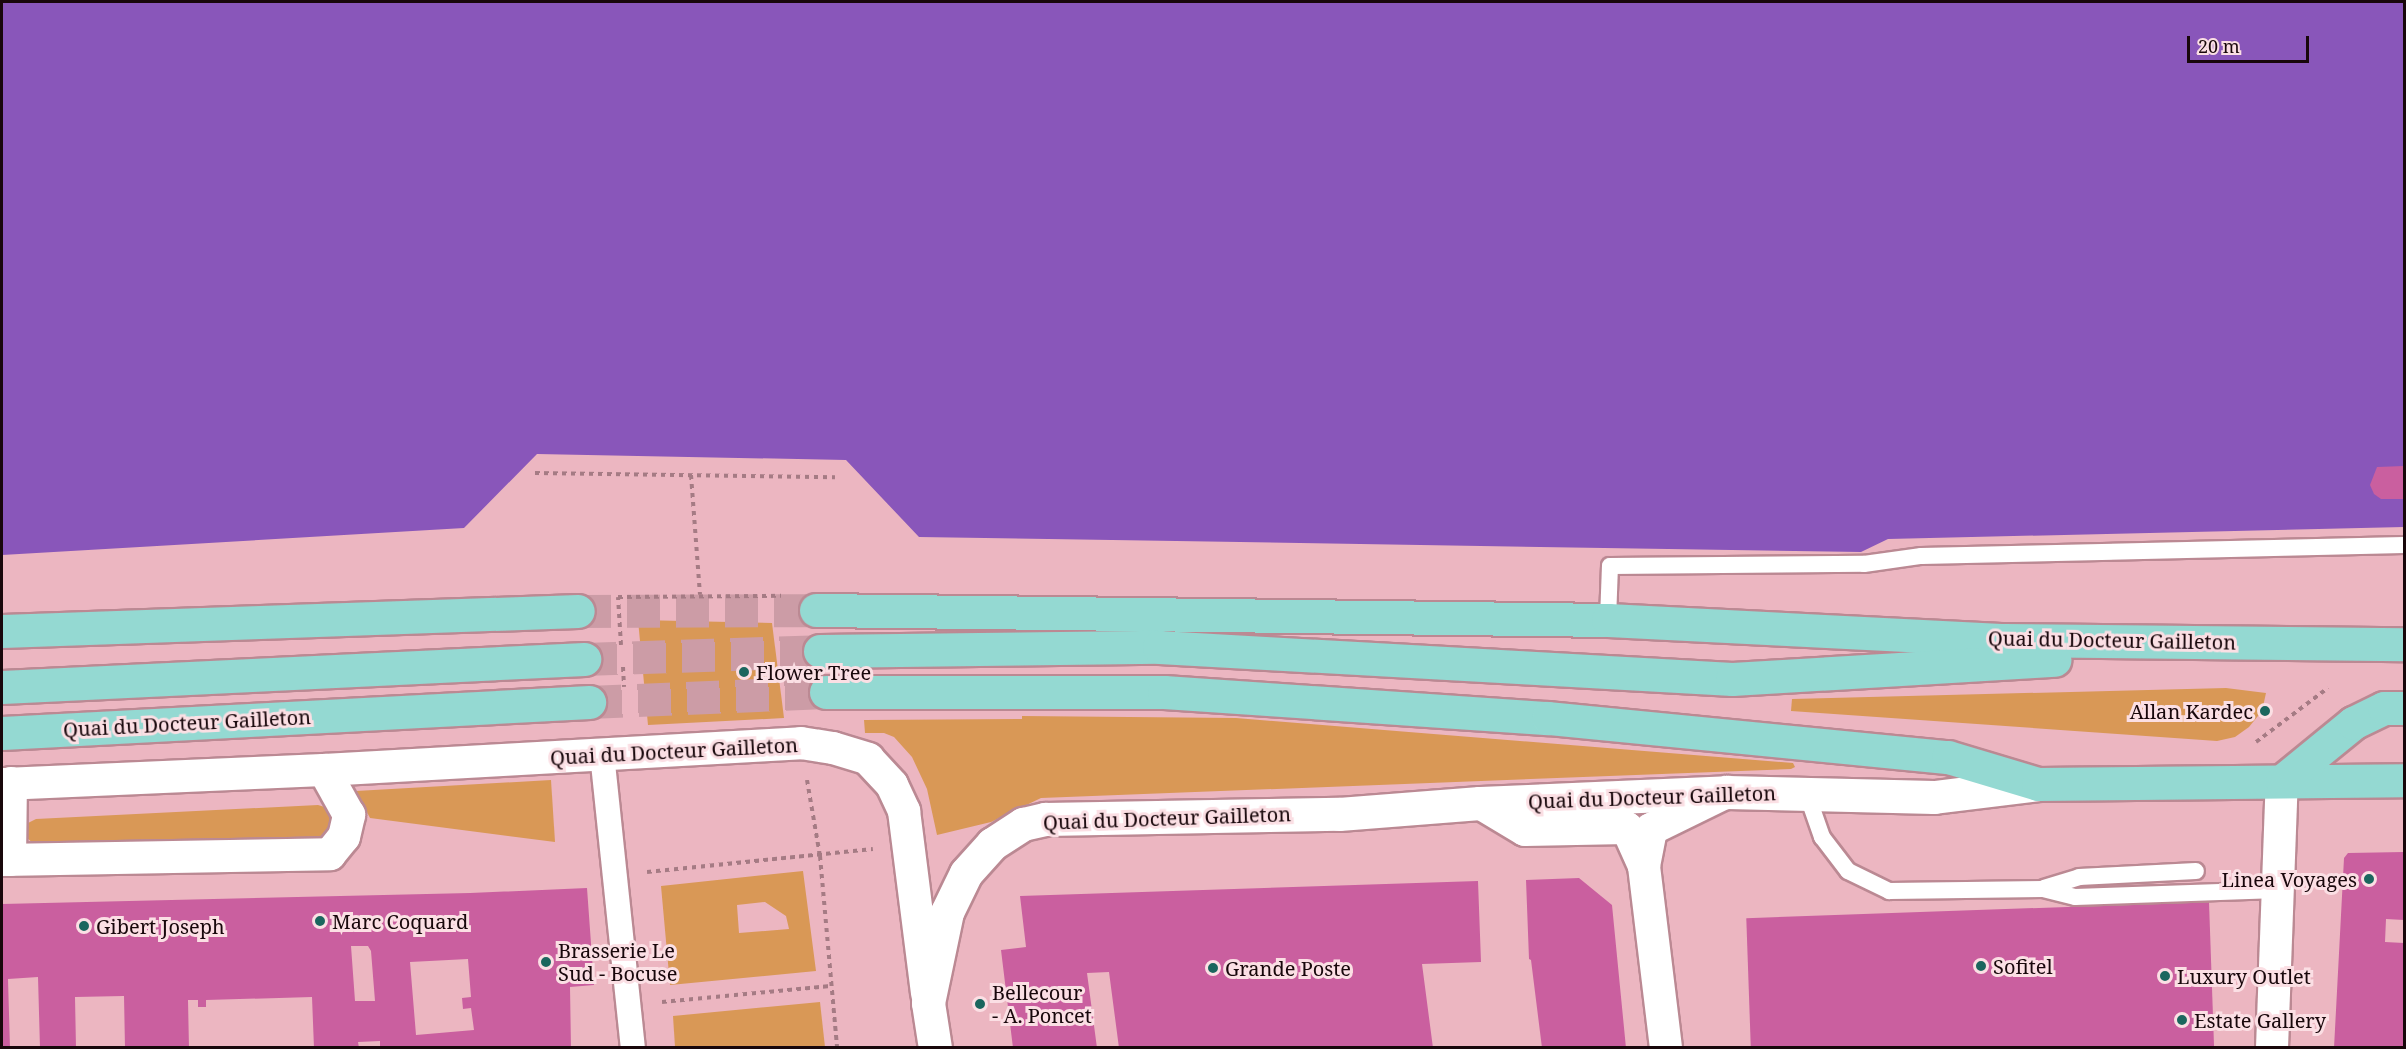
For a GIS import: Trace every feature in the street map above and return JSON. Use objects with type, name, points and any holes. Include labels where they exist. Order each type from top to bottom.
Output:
[{"type":"main road","name":"Quai du Docteur Gailleton","points":[[816,610],[1608,620],[2005,639],[2404,644]]},
{"type":"main road","points":[[2,631],[578,611]]},
{"type":"main road","name":"Quai du Docteur Gailleton","points":[[820,651],[1159,646],[1732,679],[2328,644]]},
{"type":"main road","points":[[2,687],[584,658]]},
{"type":"main road","name":"Quai du Docteur Gailleton","points":[[826,692],[1164,692],[1548,718],[1948,757],[2038,784]]},
{"type":"main road","name":"Quai du Docteur Gailleton","points":[[2,733],[589,702]]},
{"type":"main road","points":[[2282,781],[2353,723],[2384,708],[2404,708]]},
{"type":"main road","name":"Quai du Docteur Gailleton","points":[[928,1003],[947,912],[966,873],[992,844],[1023,824],[1045,819],[1339,814],[1480,803],[1727,792],[1934,797],[2038,784],[2404,780]]},
{"type":"main road","points":[[928,1003],[935,1047]]},
{"type":"street","name":"Quai du Docteur Gailleton","points":[[6,783],[324,770],[801,743],[833,748],[868,759],[892,785],[904,812],[928,1003]]},
{"type":"street","points":[[602,754],[633,1047]]},
{"type":"street","points":[[6,783],[6,860],[330,854],[344,837],[350,815],[324,770]]},
{"type":"street","points":[[2272,1047],[2282,781]]},
{"type":"street","points":[[1644,866],[1651,829],[1727,792]]},
{"type":"street","points":[[1480,803],[1525,830],[1627,828],[1644,866],[1666,1047]]},
{"type":"lane","points":[[1608,620],[1610,566],[1864,564],[1921,556],[2404,545]]},
{"type":"lane","points":[[1807,794],[1822,837],[1848,871],[1889,891],[2043,888],[2079,877],[2196,872]]},
{"type":"lane","points":[[2043,888],[2075,897],[2278,890]]},
{"type":"path","points":[[536,473],[835,477]]},
{"type":"path","points":[[691,475],[700,595]]},
{"type":"path","points":[[622,652],[618,597],[782,596],[784,607]]},
{"type":"path","points":[[622,663],[625,696]]},
{"type":"path","points":[[2248,748],[2328,688]]},
{"type":"path","points":[[804,768],[820,856],[837,1047]]},
{"type":"path","points":[[647,873],[820,856],[875,848]]},
{"type":"path","points":[[658,1002],[830,986]]},
{"type":"shaded area","points":[[2,2],[2404,2],[2404,527],[1888,539],[1861,552],[919,537],[846,460],[537,454],[464,528],[2,555]]},
{"type":"shaded area","points":[[638,620],[772,623],[784,718],[648,725]]},
{"type":"shaded area","points":[[2226,688],[2266,693],[2262,711],[2249,727],[2235,737],[2217,741],[1791,711],[1792,699]]},
{"type":"shaded area","points":[[1022,716],[1236,718],[1793,763],[1795,767],[1791,769],[1041,798],[991,822],[937,835],[927,789],[912,757],[894,737],[884,733],[865,733],[864,720],[1022,719]]},
{"type":"shaded area","points":[[551,780],[555,842],[370,818],[356,791]]},
{"type":"shaded area","points":[[318,805],[328,808],[334,818],[329,839],[37,847],[25,836],[28,823],[36,819]]},
{"type":"shaded area","points":[[803,871],[816,971],[670,985],[661,886]],"holes":[[[765,902],[786,916],[789,929],[739,933],[737,905]]]},
{"type":"shaded area","points":[[820,1002],[825,1047],[675,1047],[673,1016]]},
{"type":"building","points":[[2404,466],[2404,499],[2381,499],[2374,494],[2370,485],[2377,467]]},
{"type":"building","points":[[2404,852],[2404,920],[2386,919],[2385,942],[2404,943],[2404,1048],[2334,1048],[2344,858],[2348,853]]},
{"type":"building","points":[[1579,878],[1612,905],[1626,1048],[1542,1048],[1531,960],[1529,959],[1526,880]]},
{"type":"building","name":"Grande Poste","points":[[1478,881],[1481,962],[1422,964],[1433,1048],[1119,1048],[1109,972],[1087,973],[1097,1048],[1013,1048],[1001,950],[1026,947],[1020,896]]},
{"type":"building","points":[[587,888],[594,985],[570,987],[571,1048],[380,1048],[380,1041],[358,1042],[359,1048],[314,1048],[312,997],[206,1000],[206,1007],[198,1007],[198,1000],[188,1000],[189,1048],[125,1048],[124,996],[75,997],[76,1048],[40,1048],[38,977],[8,979],[10,1048],[2,1048],[2,904]],"holes":[[[351,946],[368,946],[371,951],[375,1001],[355,1001]],[[468,959],[471,997],[462,998],[463,1009],[471,1008],[474,1030],[416,1035],[410,962]]]},
{"type":"building","points":[[2209,902],[2214,1048],[1751,1048],[1746,918]]},
{"type":"tunnel","points":[[578,611],[816,610]]},
{"type":"tunnel","points":[[584,659],[820,651]]},
{"type":"tunnel","points":[[589,702],[826,692]]},
{"type":"place","name":"Flower Tree","points":[[744,672]]},
{"type":"place","name":"Allan Kardec","points":[[2265,711]]},
{"type":"place","name":"Linea Voyages","points":[[2369,879]]},
{"type":"place","name":"Marc Coquard","points":[[320,921]]},
{"type":"place","name":"Gibert Joseph","points":[[84,926]]},
{"type":"place","name":"Brasserie Le Sud - Bocuse","points":[[546,962]]},
{"type":"place","name":"Sofitel","points":[[1981,966]]},
{"type":"place","name":"Grande Poste","points":[[1213,968]]},
{"type":"place","name":"Luxury Outlet","points":[[2165,976]]},
{"type":"place","name":"Bellecour - A. Poncet","points":[[980,1004]]},
{"type":"place","name":"Estate Gallery","points":[[2182,1020]]}]
